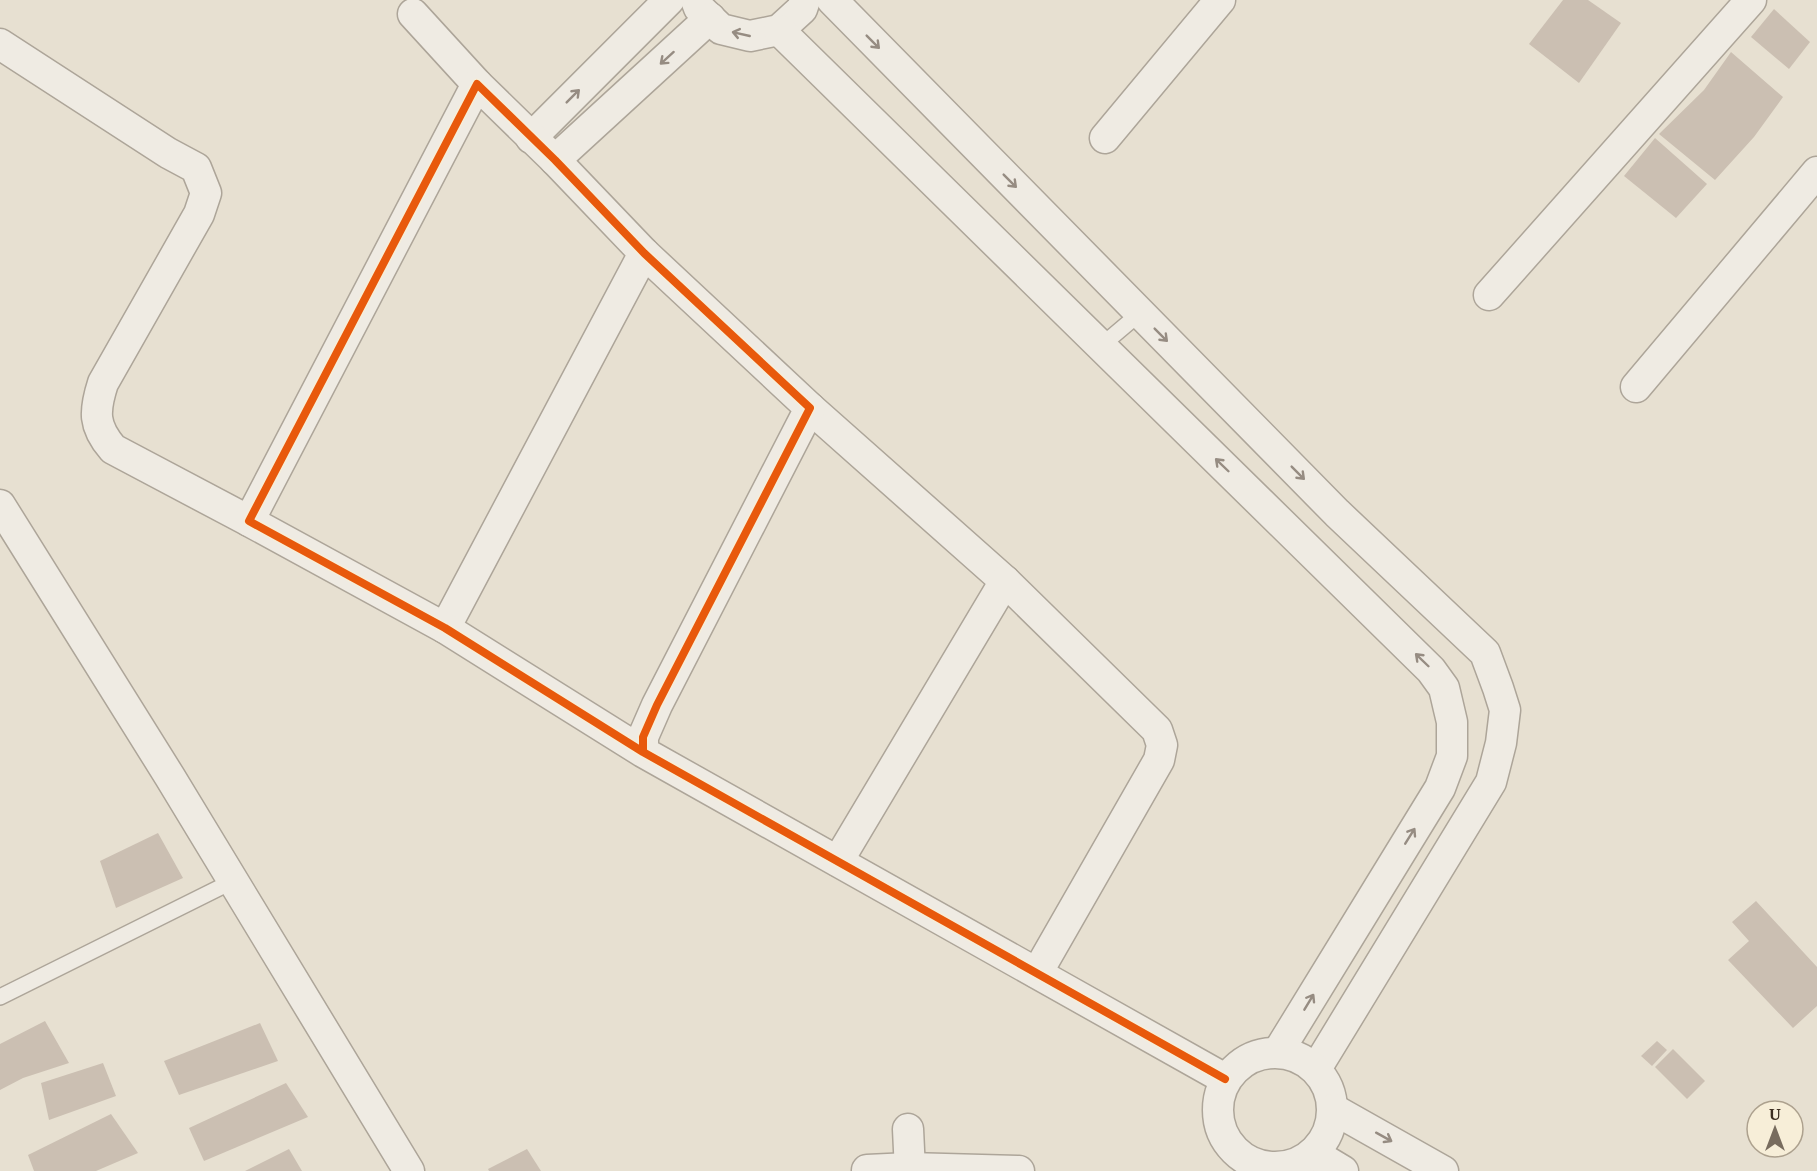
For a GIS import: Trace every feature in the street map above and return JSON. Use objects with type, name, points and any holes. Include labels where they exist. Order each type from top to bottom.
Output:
[{"type":"street","points":[[531,138],[669,0]]},
{"type":"street","points":[[555,160],[703,9],[721,29],[750,36],[779,30],[802,9],[805,0]]},
{"type":"street","points":[[832,0],[1350,526],[1485,653],[1505,710],[1501,743],[1491,782],[1316,1070]]},
{"type":"street","points":[[1105,138],[1220,0]]},
{"type":"street","points":[[1489,295],[1750,0]]},
{"type":"street","points":[[413,14],[477,84],[555,160],[644,253],[810,408],[1005,581],[1157,730],[1162,745],[1159,760],[1037,974]]},
{"type":"street","points":[[779,30],[1423,662],[1444,688],[1452,722],[1452,756],[1440,788],[1278,1052]]},
{"type":"street","points":[[0,44],[168,153],[196,168],[206,193],[199,214],[103,383],[96,404],[99,424],[103,438],[113,449],[445,628],[643,752],[1225,1079]]},
{"type":"street","points":[[249,521],[477,84]]},
{"type":"street","points":[[1636,387],[1817,172]]},
{"type":"street","points":[[445,628],[644,253]]},
{"type":"street","points":[[643,752],[643,737],[657,705],[810,408]]},
{"type":"street","points":[[1,509],[170,777],[409,1171]]},
{"type":"street","points":[[838,861],[1005,581]]},
{"type":"street","points":[[1387,874],[1423,895]]},
{"type":"street","points":[[1278,1052],[1299,1057],[1316,1070],[1329,1088],[1333,1108],[1328,1133],[1313,1153],[1296,1164],[1275,1168],[1255,1164],[1237,1154],[1224,1138],[1217,1119],[1218,1098],[1225,1079],[1239,1064],[1248,1059],[1257,1055],[1278,1052]]},
{"type":"street","points":[[1333,1108],[1443,1171]]},
{"type":"street","points":[[908,1129],[909,1170]]},
{"type":"street","points":[[1313,1153],[1343,1171]]},
{"type":"street","points":[[867,1170],[1018,1171]]},
{"type":"lane","points":[[1101,346],[1140,313]]},
{"type":"lane","points":[[0,997],[233,881]]},
{"type":"building","points":[[1563,0],[1588,0],[1621,23],[1579,83],[1529,44]]},
{"type":"building","points":[[1774,9],[1810,42],[1789,69],[1751,37]]},
{"type":"building","points":[[1731,52],[1783,97],[1754,137],[1715,180],[1659,134],[1704,90]]},
{"type":"building","points":[[1655,138],[1707,184],[1676,218],[1624,176]]},
{"type":"building","points":[[158,833],[183,878],[116,908],[100,861]]},
{"type":"building","points":[[1756,901],[1817,967],[1817,1006],[1793,1028],[1728,960],[1749,941],[1732,922]]},
{"type":"building","points":[[45,1021],[69,1063],[23,1078],[0,1090],[0,1044]]},
{"type":"building","points":[[260,1023],[278,1061],[179,1095],[164,1061]]},
{"type":"building","points":[[1657,1041],[1667,1050],[1652,1066],[1641,1056]]},
{"type":"building","points":[[1673,1049],[1705,1081],[1687,1099],[1655,1067]]},
{"type":"building","points":[[103,1063],[116,1096],[49,1120],[41,1083]]},
{"type":"building","points":[[286,1083],[308,1117],[204,1161],[189,1128]]},
{"type":"building","points":[[111,1114],[138,1153],[96,1171],[34,1171],[28,1155]]},
{"type":"building","points":[[289,1149],[302,1171],[245,1171]]},
{"type":"building","points":[[527,1149],[541,1171],[489,1171],[488,1169]]},
{"type":"cycle path","points":[[643,752],[445,628],[249,521],[477,84],[555,160],[644,253],[810,408],[657,705],[643,737],[643,752],[1225,1079]]}]
